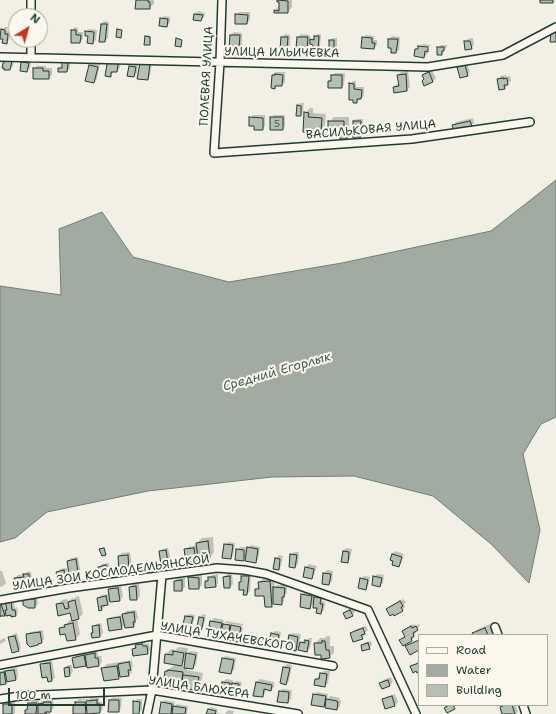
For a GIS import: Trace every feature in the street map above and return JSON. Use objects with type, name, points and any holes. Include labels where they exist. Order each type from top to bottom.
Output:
[{"type":"street","name":"ПОЛЕВАЯ УЛИЦА","points":[[214,153],[220,62],[222,0]]},
{"type":"street","name":"УЛИЦА ИЛЬИЧЕВКА","points":[[0,57],[428,67],[503,55],[556,27]]},
{"type":"street","points":[[31,48],[31,58]]},
{"type":"street","name":"ВАСИЛЬКОВАЯ УЛИЦА","points":[[214,153],[412,139],[530,122]]},
{"type":"street","name":"УЛИЦА ЗОИ КОСМОДЕМЬЯНСКОЙ","points":[[0,600],[69,588],[217,568],[244,570],[266,574],[368,610],[416,714]]},
{"type":"street","points":[[147,714],[152,690],[162,575]]},
{"type":"street","points":[[495,627],[498,634]]},
{"type":"street","name":"УЛИЦА ТУХАЧЕВСКОГО","points":[[0,665],[157,635],[333,666]]},
{"type":"street","name":"УЛИЦА БЛЮХЕРА","points":[[0,699],[20,696],[152,690],[298,714]]},
{"type":"water","name":"Средний Егорлык","points":[[556,180],[556,417],[541,424],[523,454],[540,530],[529,583],[491,544],[433,496],[354,476],[272,477],[148,491],[47,512],[15,538],[0,542],[0,286],[61,295],[59,229],[102,212],[133,257],[229,282],[342,263],[491,231]]},
{"type":"building","points":[[136,0],[148,0],[148,2],[150,2],[150,9],[135,9]]},
{"type":"building","points":[[277,0],[288,1],[288,13],[274,13],[274,10],[279,11],[279,2],[277,2]]},
{"type":"building","points":[[540,0],[553,0],[553,3],[540,3]]},
{"type":"building","points":[[194,14],[203,15],[201,21],[193,20]]},
{"type":"building","points":[[235,14],[248,15],[247,24],[235,24]]},
{"type":"building","points":[[160,18],[168,19],[167,27],[159,26]]},
{"type":"building","points":[[101,24],[107,24],[105,42],[99,42]]},
{"type":"building","points":[[1,29],[5,30],[5,34],[8,34],[7,44],[2,43],[3,39],[0,39]]},
{"type":"building","points":[[117,29],[122,30],[121,38],[116,37]]},
{"type":"building","points":[[71,30],[76,30],[76,35],[81,35],[80,43],[71,43]]},
{"type":"building","points":[[85,31],[94,32],[93,44],[87,43],[88,36],[85,36]]},
{"type":"building","points":[[551,32],[556,32],[556,42],[550,42]]},
{"type":"building","points":[[230,35],[240,35],[239,49],[229,49]]},
{"type":"building","points":[[145,36],[150,37],[150,45],[144,45]]},
{"type":"building","points":[[314,36],[319,36],[318,51],[313,50],[313,45],[310,44],[310,39],[314,40]]},
{"type":"building","points":[[281,37],[288,37],[287,49],[280,49]]},
{"type":"building","points":[[297,37],[308,37],[307,49],[296,48]]},
{"type":"building","points":[[362,37],[372,38],[372,43],[375,43],[374,49],[361,48]]},
{"type":"building","points":[[176,38],[182,40],[181,47],[175,46]]},
{"type":"building","points":[[388,39],[398,39],[396,53],[391,53],[391,48],[388,48]]},
{"type":"building","points":[[329,40],[334,40],[334,51],[329,51]]},
{"type":"building","points":[[464,41],[470,41],[472,49],[465,50]]},
{"type":"building","points":[[418,46],[428,47],[428,52],[425,51],[424,58],[414,56],[415,49],[418,49]]},
{"type":"building","points":[[437,47],[444,47],[442,55],[437,55]]},
{"type":"building","points":[[5,60],[12,61],[10,70],[4,70],[4,68],[2,68]]},
{"type":"building","points":[[108,61],[113,61],[113,63],[118,64],[117,72],[111,72],[111,77],[105,76]]},
{"type":"building","points":[[21,62],[29,63],[27,72],[20,71]]},
{"type":"building","points":[[62,62],[68,63],[67,72],[58,72],[58,68],[62,68]]},
{"type":"building","points":[[140,63],[150,64],[148,80],[137,79]]},
{"type":"building","points":[[89,65],[98,67],[94,83],[85,81]]},
{"type":"building","points":[[465,65],[468,76],[460,78],[457,67]]},
{"type":"building","points":[[129,66],[136,67],[134,77],[127,76]]},
{"type":"building","points":[[33,68],[43,68],[43,71],[49,71],[49,79],[33,79]]},
{"type":"building","points":[[429,72],[433,82],[424,86],[422,81],[424,79],[422,75]]},
{"type":"building","points":[[406,74],[407,91],[394,93],[393,87],[399,86],[397,75]]},
{"type":"building","points":[[272,75],[283,75],[282,86],[275,86],[275,89],[271,88]]},
{"type":"building","points":[[331,75],[342,75],[342,88],[328,88],[328,81],[331,81]]},
{"type":"building","points":[[507,78],[508,85],[504,85],[505,89],[499,90],[497,79]]},
{"type":"building","points":[[349,83],[354,84],[354,89],[362,90],[361,99],[357,99],[357,103],[353,103],[353,100],[349,100]]},
{"type":"building","points":[[297,105],[301,106],[301,116],[296,116]]},
{"type":"building","points":[[304,112],[309,113],[308,117],[322,118],[321,131],[314,131],[314,133],[303,132]]},
{"type":"building","points":[[249,117],[263,118],[263,130],[254,130],[254,126],[249,126]]},
{"type":"building","points":[[270,117],[283,117],[283,130],[270,130]]},
{"type":"building","points":[[328,121],[344,121],[344,133],[347,133],[347,139],[340,139],[340,135],[328,135]]},
{"type":"building","points":[[353,121],[361,121],[360,138],[353,138]]},
{"type":"building","points":[[470,121],[472,126],[454,131],[452,125]]},
{"type":"building","points":[[208,541],[210,558],[198,559],[196,543]]},
{"type":"building","points":[[224,544],[233,545],[231,559],[222,558]]},
{"type":"building","points":[[247,547],[258,549],[256,563],[245,561]]},
{"type":"building","points":[[104,548],[106,555],[102,556],[99,549]]},
{"type":"building","points":[[194,548],[196,561],[186,562],[184,549]]},
{"type":"building","points":[[236,549],[244,550],[244,561],[235,560]]},
{"type":"building","points":[[166,550],[168,563],[161,565],[159,551]]},
{"type":"building","points":[[343,551],[349,552],[348,563],[341,562]]},
{"type":"building","points":[[290,554],[297,555],[295,568],[289,567]]},
{"type":"building","points":[[392,554],[402,557],[399,567],[392,565],[393,561],[390,560]]},
{"type":"building","points":[[128,555],[129,571],[119,572],[118,556]]},
{"type":"building","points":[[275,558],[280,559],[279,570],[273,569]]},
{"type":"building","points":[[76,559],[79,579],[73,580],[72,573],[69,574],[67,561]]},
{"type":"building","points":[[106,565],[108,576],[99,577],[98,567]]},
{"type":"building","points":[[305,567],[314,569],[312,579],[303,577]]},
{"type":"building","points":[[64,570],[66,582],[59,584],[56,572]]},
{"type":"building","points":[[323,573],[331,574],[329,585],[322,584]]},
{"type":"building","points":[[23,574],[29,574],[29,581],[25,582],[26,588],[15,589],[14,578],[24,577]]},
{"type":"building","points":[[230,576],[230,588],[224,588],[223,577]]},
{"type":"building","points":[[241,576],[249,576],[247,595],[243,595],[244,590],[239,590]]},
{"type":"building","points":[[373,576],[382,578],[380,587],[372,585]]},
{"type":"building","points":[[188,577],[199,578],[199,589],[189,589]]},
{"type":"building","points":[[208,577],[215,577],[216,587],[205,588],[205,581],[208,581]]},
{"type":"building","points":[[360,578],[368,580],[366,590],[358,588]]},
{"type":"building","points":[[182,580],[182,591],[174,591],[174,581]]},
{"type":"building","points":[[270,581],[272,607],[265,607],[264,596],[255,596],[255,589],[259,589],[258,582]]},
{"type":"building","points":[[136,586],[137,600],[130,600],[129,587]]},
{"type":"building","points":[[273,587],[285,588],[284,597],[282,597],[282,605],[273,604]]},
{"type":"building","points":[[118,588],[120,601],[110,602],[108,589]]},
{"type":"building","points":[[301,594],[312,596],[310,609],[300,607]]},
{"type":"building","points":[[106,596],[108,605],[101,606],[102,610],[99,611],[97,598]]},
{"type":"building","points":[[314,597],[321,598],[320,604],[323,604],[321,614],[316,613],[317,608],[313,608]]},
{"type":"building","points":[[23,599],[35,599],[35,608],[28,608],[23,605]]},
{"type":"building","points":[[75,600],[79,619],[72,621],[70,613],[58,616],[56,604],[63,603],[65,609],[69,608],[68,602]]},
{"type":"building","points":[[5,601],[11,601],[12,610],[15,610],[16,616],[6,616],[5,610],[7,610]]},
{"type":"building","points":[[400,601],[403,606],[401,607],[403,611],[394,616],[393,614],[390,616],[386,609]]},
{"type":"building","points":[[1,604],[5,616],[0,616],[0,605]]},
{"type":"building","points":[[350,610],[353,616],[346,619],[343,613]]},
{"type":"building","points":[[134,612],[134,627],[125,628],[122,614]]},
{"type":"building","points":[[185,616],[193,617],[190,629],[182,628]]},
{"type":"building","points":[[120,617],[122,629],[109,631],[107,619]]},
{"type":"building","points":[[199,617],[204,618],[201,632],[196,631]]},
{"type":"building","points":[[210,621],[222,623],[219,637],[210,635]]},
{"type":"building","points":[[73,623],[76,640],[67,641],[65,634],[60,635],[59,628]]},
{"type":"building","points":[[223,624],[230,625],[228,637],[220,636]]},
{"type":"building","points":[[99,625],[100,637],[92,638],[92,626]]},
{"type":"building","points":[[231,625],[241,627],[238,642],[228,640]]},
{"type":"building","points":[[411,626],[412,628],[416,626],[418,630],[413,633],[414,636],[411,638],[412,641],[403,646],[399,640],[405,637],[402,631]]},
{"type":"building","points":[[363,628],[365,634],[361,635],[363,639],[353,642],[350,633]]},
{"type":"building","points":[[485,628],[488,634],[472,634]]},
{"type":"building","points":[[40,632],[42,643],[30,647],[27,644],[26,634]]},
{"type":"building","points":[[271,633],[279,635],[276,647],[268,645]]},
{"type":"building","points":[[289,635],[298,637],[296,651],[286,649]]},
{"type":"building","points":[[15,636],[19,651],[12,653],[8,637]]},
{"type":"building","points":[[305,640],[309,641],[307,652],[298,650],[300,642],[305,643]]},
{"type":"building","points":[[418,640],[418,651],[410,655],[405,646]]},
{"type":"building","points":[[322,641],[325,641],[326,650],[329,650],[330,658],[321,659],[321,655],[315,655],[314,643],[322,643]]},
{"type":"building","points":[[368,643],[370,649],[362,651],[361,645]]},
{"type":"building","points":[[142,644],[143,646],[147,646],[148,654],[133,656],[132,649],[136,648],[135,645]]},
{"type":"building","points":[[173,651],[184,653],[182,666],[164,663],[165,654],[173,655]]},
{"type":"building","points":[[95,653],[95,658],[98,658],[99,666],[87,668],[85,655]]},
{"type":"building","points":[[186,653],[196,655],[193,669],[184,668]]},
{"type":"building","points":[[84,655],[86,666],[74,668],[72,658]]},
{"type":"building","points":[[222,658],[234,660],[231,674],[219,672]]},
{"type":"building","points":[[129,662],[131,670],[128,670],[129,676],[120,677],[118,664]]},
{"type":"building","points":[[50,663],[52,681],[48,682],[47,677],[42,678],[40,664]]},
{"type":"building","points":[[418,663],[418,672],[416,671],[413,673],[410,666]]},
{"type":"building","points":[[117,666],[119,679],[104,681],[101,668]]},
{"type":"building","points":[[69,667],[70,676],[65,677],[64,668]]},
{"type":"building","points":[[283,667],[290,668],[286,685],[280,683]]},
{"type":"building","points":[[14,670],[16,680],[7,682],[5,671]]},
{"type":"building","points":[[165,671],[183,672],[181,687],[168,685],[167,687],[163,686]]},
{"type":"building","points":[[4,672],[6,684],[0,685],[0,673]]},
{"type":"building","points":[[320,673],[327,674],[325,687],[314,685],[315,679],[319,679]]},
{"type":"building","points":[[183,675],[199,677],[197,689],[187,689],[187,687],[181,686]]},
{"type":"building","points":[[388,680],[390,686],[382,689],[379,683]]},
{"type":"building","points":[[222,682],[230,683],[229,694],[221,693]]},
{"type":"building","points":[[256,682],[272,685],[271,691],[264,689],[263,697],[253,696]]},
{"type":"building","points":[[232,683],[239,684],[238,695],[230,694]]},
{"type":"building","points":[[279,691],[289,692],[288,703],[277,702]]},
{"type":"building","points":[[313,694],[326,696],[324,707],[311,705]]},
{"type":"building","points":[[392,696],[395,706],[385,709],[382,699]]},
{"type":"building","points":[[326,699],[338,702],[337,710],[325,708]]},
{"type":"building","points":[[97,700],[97,704],[100,704],[100,713],[87,714],[86,701]]},
{"type":"building","points":[[109,700],[119,700],[119,712],[108,712]]},
{"type":"building","points":[[133,701],[140,702],[139,714],[133,714]]},
{"type":"building","points":[[51,702],[51,712],[38,714],[38,704]]},
{"type":"building","points":[[75,702],[85,702],[86,714],[73,714],[73,705],[75,705]]},
{"type":"building","points":[[161,702],[172,704],[171,714],[159,714]]},
{"type":"building","points":[[28,703],[37,703],[36,714],[25,714]]},
{"type":"building","points":[[3,704],[12,704],[12,714],[3,714]]},
{"type":"building","points":[[173,706],[186,708],[185,714],[172,714]]},
{"type":"building","points":[[447,706],[454,706],[455,709],[447,713],[444,708]]},
{"type":"building","points":[[512,706],[515,714],[502,714],[500,707]]},
{"type":"building","points":[[208,709],[216,711],[215,714],[206,714]]}]
